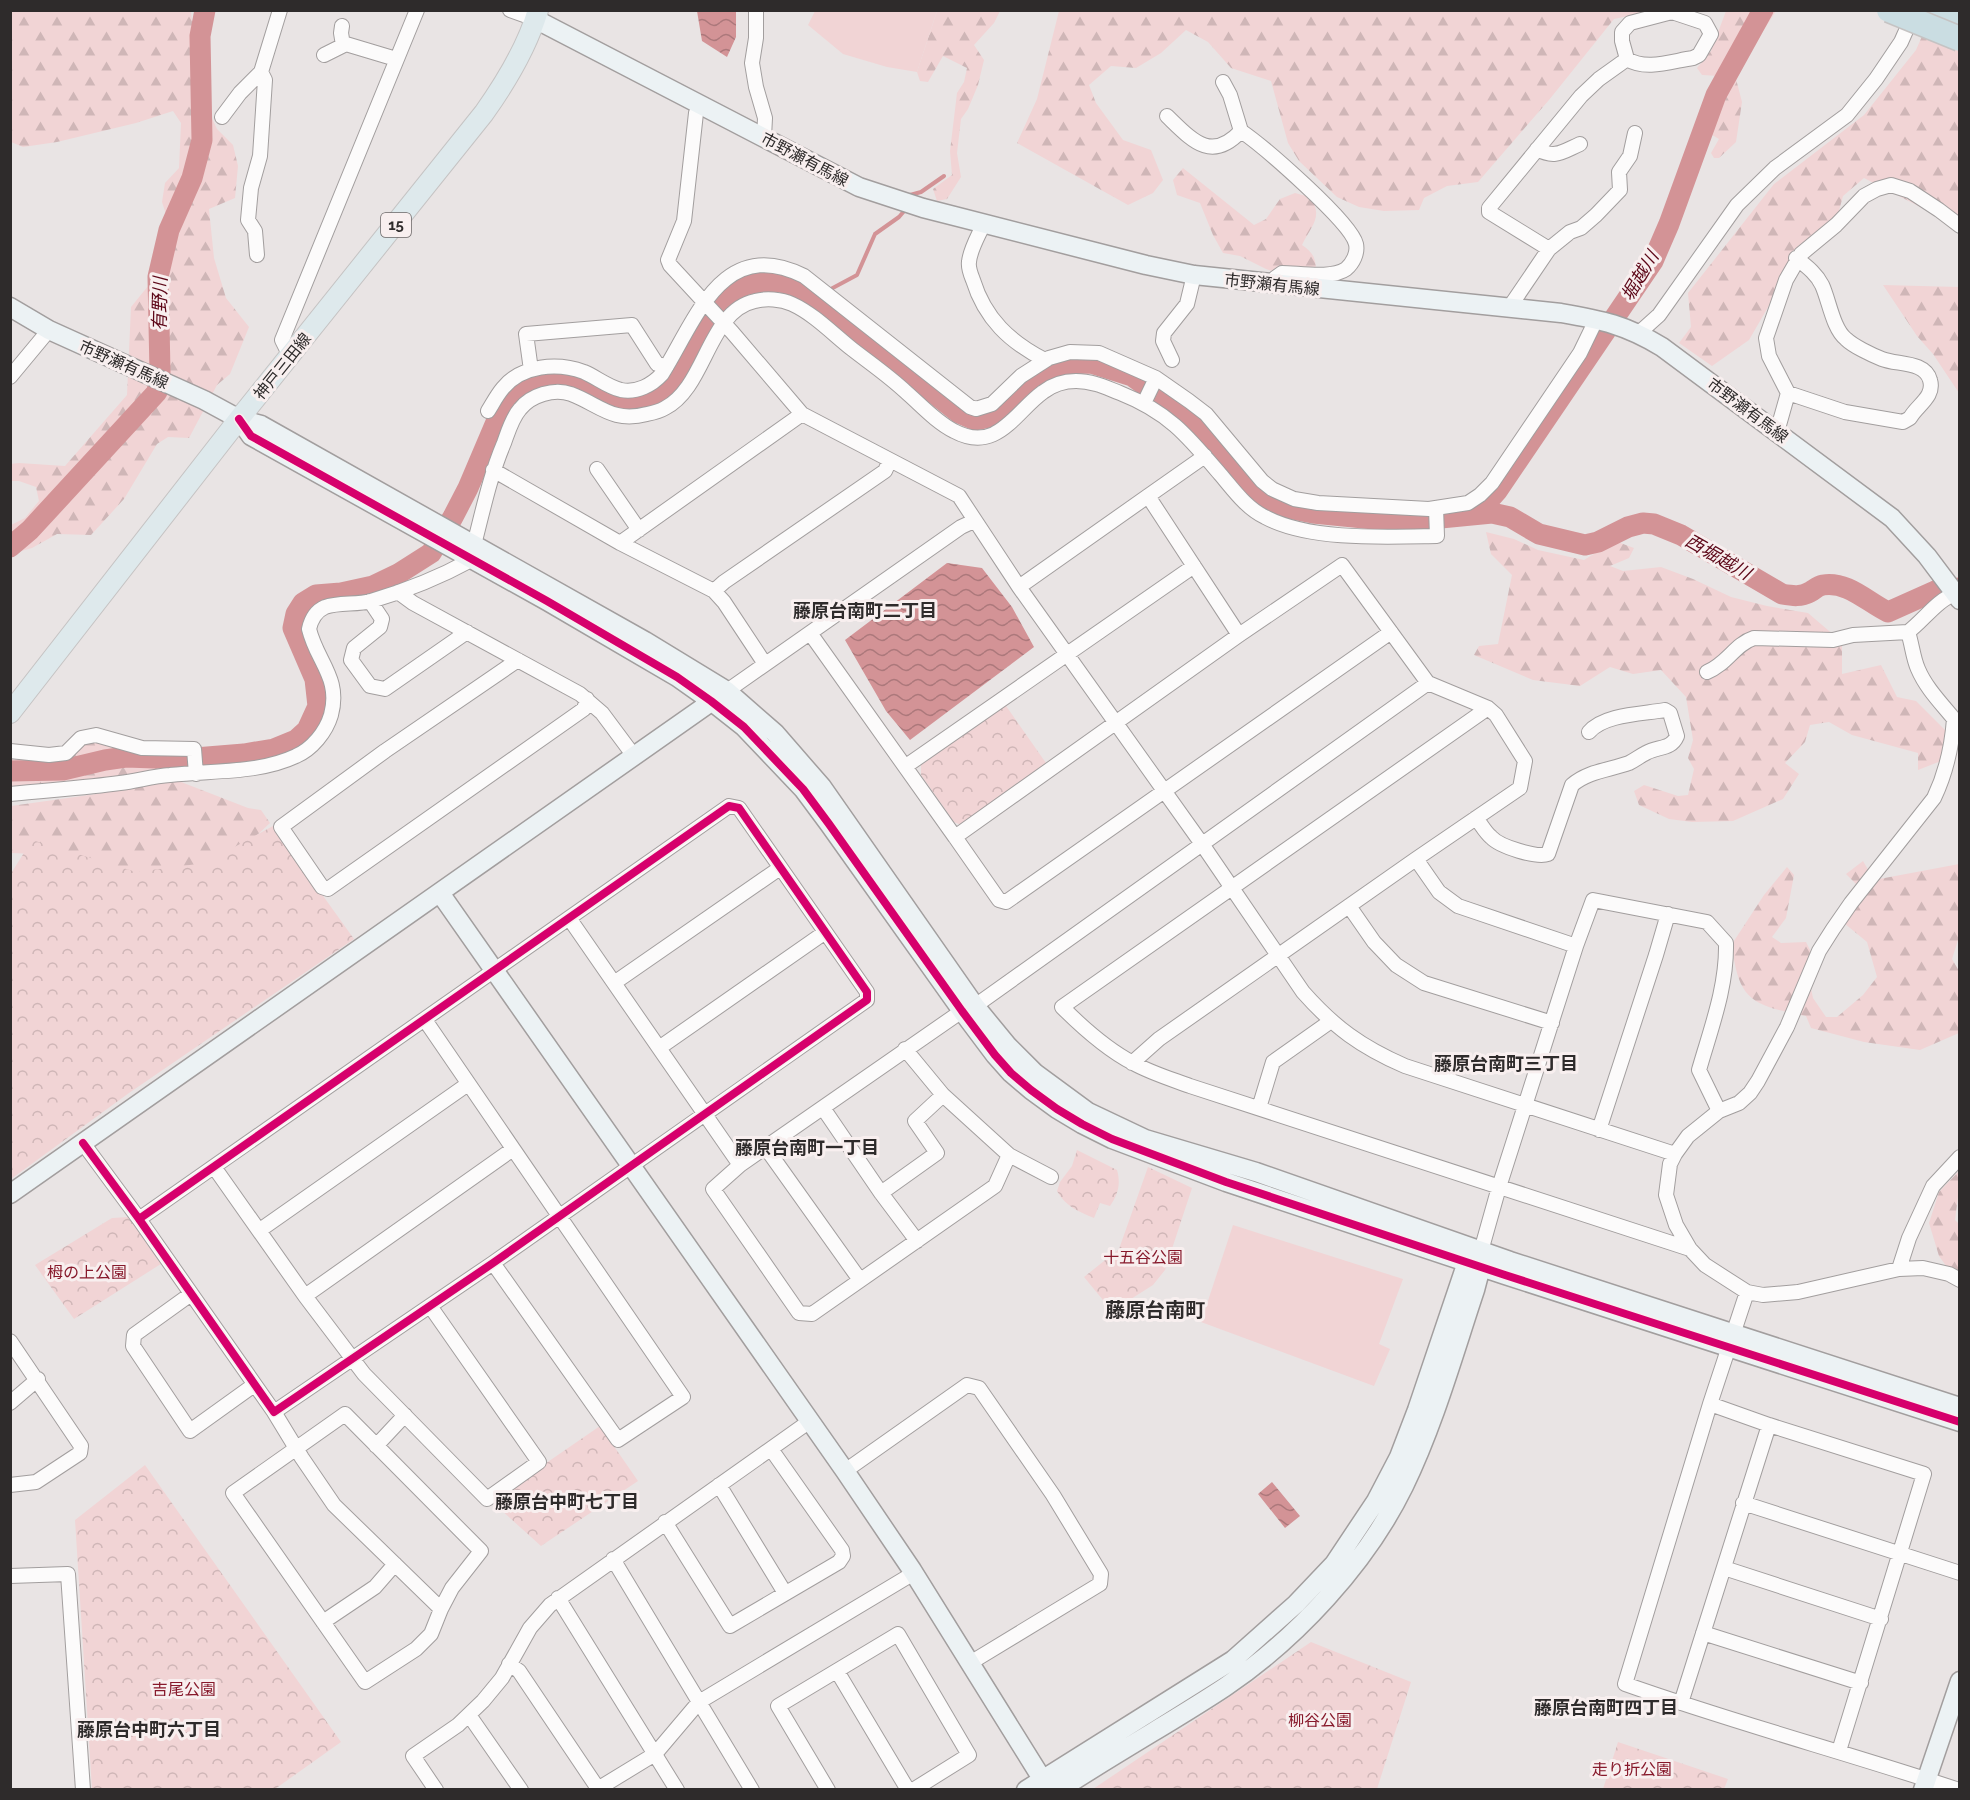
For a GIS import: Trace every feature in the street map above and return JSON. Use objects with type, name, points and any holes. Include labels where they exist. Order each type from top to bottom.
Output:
[{"type":"highway","points":[[1889,10],[1959,39]]},
{"type":"highway","points":[[1930,10],[1959,22]]},
{"type":"main road","name":"神戸三田線","points":[[10,713],[239,419],[484,113],[511,73],[536,15]]},
{"type":"street","points":[[222,117],[240,93],[261,72],[280,10]]},
{"type":"street","points":[[290,357],[282,340],[417,10]]},
{"type":"street","points":[[510,10],[536,15]]},
{"type":"street","points":[[756,10],[756,38],[752,63],[765,118],[764,137]]},
{"type":"street","points":[[1639,333],[1659,315],[1737,205],[1775,168],[1847,115],[1876,79],[1894,51],[1915,10]]},
{"type":"street","points":[[1672,12],[1705,23],[1711,34],[1706,45],[1693,58],[1645,65],[1635,64],[1627,59],[1622,32],[1630,23],[1672,12]]},
{"type":"street","name":"市野瀬有馬線","points":[[536,15],[859,187],[923,208],[1146,265],[1194,275],[1561,313],[1606,322],[1639,333],[1662,347],[1892,518],[1927,556],[1955,593]]},
{"type":"street","points":[[342,26],[344,45]]},
{"type":"street","points":[[324,55],[346,44],[396,59]]},
{"type":"street","points":[[1549,249],[1489,212],[1489,208],[1581,96],[1599,79],[1627,59]]},
{"type":"street","points":[[257,255],[255,231],[248,220],[251,188],[260,156],[265,80],[261,72]]},
{"type":"street","points":[[1223,82],[1230,95],[1241,131],[1253,138],[1298,178],[1350,233],[1356,244],[1356,253],[1352,262],[1338,273],[1282,273],[1275,278],[1276,284]]},
{"type":"street","points":[[700,104],[696,113],[684,221],[668,260],[670,265],[732,332],[802,414],[959,496],[1019,587],[1202,844],[1303,992],[1331,1021],[1358,1043],[1405,1066],[1675,1154]]},
{"type":"street","points":[[1167,116],[1197,143],[1208,146],[1218,147],[1231,142],[1241,131]]},
{"type":"street","points":[[1509,308],[1549,249],[1570,232],[1581,228],[1620,190],[1619,172],[1630,156],[1635,133]]},
{"type":"street","points":[[1537,149],[1554,156],[1580,144]]},
{"type":"street","points":[[1777,432],[1788,393],[1769,356],[1766,338],[1796,258],[1836,225],[1864,196],[1891,185],[1910,191],[1959,226]]},
{"type":"street","points":[[984,223],[971,253],[969,264],[979,299],[987,312],[1014,341],[1046,360]]},
{"type":"street","points":[[1788,393],[1845,412],[1903,422],[1910,418],[1931,391],[1930,380],[1925,370],[1884,360],[1846,339],[1839,331],[1821,284],[1812,271],[1796,258]]},
{"type":"street","points":[[488,411],[503,387],[512,379],[531,370],[546,367],[575,369],[621,390],[642,388],[656,381],[721,282],[740,271],[762,266],[780,266],[804,276],[963,404],[976,409],[992,404],[1021,376],[1046,360],[1070,352],[1099,353],[1155,380],[1206,414],[1262,481],[1283,495],[1318,503],[1436,510],[1468,503],[1492,483],[1580,353],[1606,322]]},
{"type":"street","points":[[1172,360],[1163,341],[1164,333],[1187,304],[1194,275]]},
{"type":"street","points":[[10,794],[257,767],[298,756],[310,747],[326,728],[333,702],[332,678],[312,639],[309,629],[311,621],[323,608],[370,602],[451,571],[463,547],[508,431],[520,409],[534,397],[549,393],[568,393],[613,415],[629,417],[665,408],[678,398],[690,382],[721,322],[753,301],[772,299],[791,304],[822,324],[944,424],[964,435],[987,436],[999,432],[1042,392],[1058,384],[1078,380],[1099,384],[1145,401],[1170,419],[1244,502],[1263,517],[1294,529],[1344,534],[1437,536],[1436,510]]},
{"type":"street","name":"市野瀬有馬線","points":[[10,307],[49,330],[204,400],[239,419],[261,425],[463,547]]},
{"type":"street","points":[[531,370],[526,334],[632,325],[657,364],[667,366]]},
{"type":"street","points":[[10,377],[49,330]]},
{"type":"street","points":[[1145,401],[1155,380]]},
{"type":"street","points":[[620,543],[802,414]]},
{"type":"street","points":[[1019,587],[1205,456]]},
{"type":"street","points":[[714,591],[885,471],[890,460]]},
{"type":"street","points":[[597,469],[639,530]]},
{"type":"street","points":[[493,470],[620,543],[714,591],[724,602],[765,664]]},
{"type":"street","points":[[1148,496],[1239,635]]},
{"type":"street","points":[[10,1194],[711,700],[961,527],[974,521]]},
{"type":"street","points":[[463,547],[645,641],[727,691],[775,733],[822,787],[968,1008]]},
{"type":"street","points":[[463,547],[547,601],[677,677],[711,700],[744,727],[803,789],[968,1008],[1035,1073],[1088,1112],[1145,1139],[1256,1172],[1476,1260],[1732,1340],[1959,1407]]},
{"type":"street","points":[[954,837],[1239,635],[1342,565],[1428,683],[1488,708],[1496,716],[1525,761],[1520,788],[1160,1039],[1132,1063]]},
{"type":"street","points":[[906,766],[1194,566]]},
{"type":"street","points":[[398,592],[413,603],[587,699],[602,713],[634,756]]},
{"type":"street","points":[[1707,672],[1729,658],[1744,641],[1754,638],[1833,640],[1853,635],[1908,632],[1945,597],[1955,593]]},
{"type":"street","points":[[370,602],[382,619],[380,627],[354,648],[351,660],[370,686],[385,689],[467,632]]},
{"type":"street","points":[[810,633],[999,900],[1006,902],[1391,632]]},
{"type":"street","points":[[1908,632],[1921,675],[1936,699],[1954,719],[1939,788],[1934,798],[1851,903],[1819,951],[1790,1021],[1758,1081],[1739,1103],[1719,1111],[1688,1136],[1675,1154],[1669,1170],[1666,1195],[1676,1225],[1690,1249],[1705,1265],[1748,1293],[1763,1295],[1798,1292],[1899,1269],[1923,1268],[1949,1274],[1959,1280]]},
{"type":"street","points":[[518,660],[385,751],[281,827],[322,887],[328,889],[584,709],[587,699]]},
{"type":"street","points":[[1009,1155],[995,1186],[812,1314],[799,1313],[713,1189],[740,1165],[905,1048],[968,1008],[1428,683]]},
{"type":"street","points":[[1488,708],[1062,1007],[1086,1031],[1132,1063],[1190,1086],[1690,1249]]},
{"type":"street","points":[[1476,818],[1491,838],[1500,844],[1541,856],[1548,854],[1572,786],[1596,772],[1632,762],[1647,752],[1667,747],[1674,743],[1677,736],[1670,713],[1665,710],[1608,720],[1593,727],[1589,732]]},
{"type":"street","points":[[10,751],[49,755],[66,753],[81,738],[96,735],[142,748],[194,748],[196,772]]},
{"type":"street","points":[[139,1219],[729,806],[739,808],[867,992],[867,1000],[705,1116],[274,1412]]},
{"type":"street","points":[[1416,859],[1439,892],[1458,906],[1576,946]]},
{"type":"street","points":[[614,983],[780,868]]},
{"type":"street","points":[[440,893],[845,1471],[914,1573],[1046,1784]]},
{"type":"street","points":[[1059,1790],[1225,1687],[1274,1648],[1321,1604],[1342,1580],[1384,1520],[1403,1488],[1418,1455],[1438,1401],[1476,1260],[1576,946],[1593,900],[1707,922],[1726,943],[1727,958],[1721,995],[1699,1070],[1719,1111]]},
{"type":"street","points":[[1349,906],[1374,942],[1396,965],[1424,983],[1552,1023]]},
{"type":"street","points":[[1599,1130],[1668,914]]},
{"type":"street","points":[[569,918],[740,1165]]},
{"type":"street","points":[[659,1048],[824,933]]},
{"type":"street","points":[[425,1020],[683,1397],[618,1440],[493,1263]]},
{"type":"street","points":[[1259,1108],[1273,1062],[1331,1021]]},
{"type":"street","points":[[905,1048],[943,1095],[1009,1155],[1051,1177]]},
{"type":"street","points":[[261,1230],[468,1084]]},
{"type":"street","points":[[881,1193],[937,1153],[915,1121],[943,1095]]},
{"type":"street","points":[[823,1108],[917,1241]]},
{"type":"street","points":[[83,1143],[274,1412],[334,1504],[441,1609]]},
{"type":"street","points":[[766,1148],[860,1280]]},
{"type":"street","points":[[305,1296],[513,1149]]},
{"type":"street","points":[[1899,1269],[1933,1186],[1959,1157]]},
{"type":"street","points":[[214,1167],[261,1230],[305,1296],[364,1374],[487,1499],[539,1462],[430,1306]]},
{"type":"street","points":[[1026,1790],[1046,1784],[1233,1660],[1296,1604],[1334,1564],[1376,1502],[1399,1457],[1476,1260]]},
{"type":"street","points":[[1748,1293],[1710,1404],[1625,1684],[1839,1751],[1925,1784],[1959,1790]]},
{"type":"street","points":[[191,1294],[134,1335],[133,1346],[190,1431],[254,1385]]},
{"type":"street","points":[[1732,1340],[1959,1422]]},
{"type":"street","points":[[10,1341],[38,1379],[81,1446],[80,1454],[36,1482],[10,1485]]},
{"type":"street","points":[[10,1403],[38,1379]]},
{"type":"street","points":[[845,1471],[967,1385],[979,1388],[1053,1495],[1101,1574],[1100,1584],[970,1663]]},
{"type":"street","points":[[1710,1404],[1768,1425],[1924,1474],[1839,1751]]},
{"type":"street","points":[[345,1414],[376,1446],[481,1551],[452,1588],[431,1634],[416,1649],[365,1682],[233,1493],[345,1414]]},
{"type":"street","points":[[376,1446],[405,1415]]},
{"type":"street","points":[[436,1790],[413,1756],[458,1725],[483,1701],[502,1678],[530,1628],[550,1605],[810,1421]]},
{"type":"street","points":[[1681,1703],[1768,1425]]},
{"type":"street","points":[[665,1522],[730,1626],[839,1562],[843,1556],[842,1550],[771,1449]]},
{"type":"street","points":[[719,1485],[785,1593]]},
{"type":"street","points":[[1743,1503],[1959,1573]]},
{"type":"street","points":[[612,1559],[752,1790]]},
{"type":"street","points":[[323,1622],[375,1587],[395,1564]]},
{"type":"street","points":[[1724,1568],[1881,1619]]},
{"type":"street","points":[[509,1664],[519,1671],[598,1789],[655,1754],[699,1702],[914,1573]]},
{"type":"street","points":[[10,1576],[68,1574],[83,1790]]},
{"type":"street","points":[[558,1598],[677,1790]]},
{"type":"street","points":[[1703,1633],[1861,1683]]},
{"type":"street","points":[[828,1790],[778,1706],[898,1634],[969,1755],[913,1790]]},
{"type":"street","points":[[837,1671],[908,1790]]},
{"type":"street","points":[[1925,1784],[1959,1681]]},
{"type":"street","points":[[468,1715],[521,1790]]},
{"type":"green space","points":[[815,10],[937,11],[917,72],[887,67],[843,54],[808,25]]},
{"type":"green space","points":[[11,11],[191,11],[194,43],[208,68],[208,110],[217,129],[233,145],[238,166],[235,198],[209,209],[214,258],[226,298],[249,327],[230,374],[217,385],[189,438],[168,437],[157,444],[124,499],[91,535],[57,534],[32,548],[11,554],[11,525],[25,518],[39,501],[36,487],[19,481],[11,481],[10,464],[65,466],[127,395],[131,307],[166,264],[173,236],[162,202],[165,183],[179,168],[181,123],[173,111],[136,123],[57,142],[23,147],[11,142]]},
{"type":"green space","points":[[937,11],[1000,11],[994,23],[974,45],[984,60],[978,85],[961,119],[957,153],[961,177],[947,199],[937,201],[933,189],[952,175],[950,151],[957,93],[964,82],[967,68],[943,56],[928,82],[920,81],[917,72]]},
{"type":"green space","points":[[1059,11],[1653,11],[1614,19],[1549,100],[1478,182],[1447,186],[1424,198],[1419,210],[1384,211],[1359,207],[1337,197],[1299,161],[1288,143],[1271,81],[1231,68],[1208,42],[1186,30],[1161,53],[1136,68],[1111,66],[1089,85],[1096,103],[1123,140],[1151,150],[1163,180],[1153,193],[1128,205],[1017,143],[1037,99]]},
{"type":"green space","points":[[1726,11],[1776,11],[1735,75],[1742,102],[1736,142],[1719,158],[1714,158],[1711,153],[1719,139],[1707,132],[1719,76],[1702,75],[1697,68],[1711,51]]},
{"type":"green space","points":[[1933,11],[1959,11],[1959,227],[1864,178],[1843,196],[1837,218],[1793,251],[1771,302],[1749,340],[1712,366],[1679,343],[1691,327],[1688,293],[1774,184],[1864,115],[1916,50]]},
{"type":"green space","points":[[1183,168],[1254,225],[1266,219],[1280,199],[1295,193],[1310,197],[1316,210],[1316,216],[1302,245],[1312,255],[1316,268],[1293,278],[1266,269],[1240,256],[1223,253],[1200,203],[1177,195],[1173,180]]},
{"type":"green space","points":[[1883,285],[1959,287],[1959,393],[1933,354],[1917,336]]},
{"type":"green space","points":[[1486,532],[1514,539],[1538,550],[1584,560],[1615,541],[1634,548],[1629,558],[1610,566],[1623,571],[1661,567],[1731,597],[1808,613],[1842,642],[1842,674],[1881,665],[1897,697],[1916,701],[1946,731],[1941,761],[1918,770],[1918,753],[1852,735],[1829,722],[1810,725],[1805,742],[1785,763],[1799,774],[1783,799],[1733,821],[1692,822],[1669,819],[1639,805],[1634,791],[1644,785],[1678,796],[1688,795],[1694,769],[1688,758],[1693,740],[1686,697],[1661,670],[1633,674],[1610,667],[1580,686],[1533,680],[1474,655],[1479,646],[1498,644],[1512,575],[1491,554]]},
{"type":"green space","points":[[1004,703],[1046,763],[961,825],[954,822],[921,775],[921,765]]},
{"type":"green space","points":[[93,741],[121,749],[125,767],[161,766],[171,770],[11,789],[10,755],[81,745]]},
{"type":"green space","points":[[160,780],[176,780],[248,808],[261,810],[270,823],[241,850],[191,912],[35,854],[11,853],[11,806],[96,794]]},
{"type":"green space","points":[[273,826],[354,939],[129,1093],[11,1179],[10,875],[32,840],[136,872],[205,863]]},
{"type":"green space","points":[[1863,861],[1874,880],[1959,864],[1959,937],[1952,959],[1959,971],[1959,1033],[1920,1050],[1864,1042],[1811,1028],[1806,1016],[1773,1008],[1751,998],[1739,978],[1732,944],[1764,895],[1787,867],[1794,875],[1786,918],[1772,937],[1781,943],[1806,942],[1819,968],[1810,984],[1813,998],[1826,1017],[1837,1017],[1863,995],[1877,977],[1867,942],[1844,923],[1864,892],[1846,874]]},
{"type":"green space","points":[[1077,1150],[1117,1170],[1119,1184],[1115,1197],[1110,1206],[1100,1203],[1094,1218],[1068,1205],[1057,1191],[1060,1182],[1072,1166]]},
{"type":"green space","name":"十五谷公園","points":[[1148,1167],[1192,1188],[1165,1270],[1153,1285],[1112,1311],[1084,1277],[1119,1249]]},
{"type":"green space","points":[[1959,1171],[1955,1220],[1959,1224],[1959,1284],[1939,1256],[1929,1223],[1939,1192]]},
{"type":"green space","name":"栂の上公園","points":[[129,1217],[164,1262],[74,1319],[35,1265],[112,1218]]},
{"type":"green space","points":[[1233,1225],[1403,1279],[1379,1344],[1390,1349],[1374,1386],[1201,1322]]},
{"type":"green space","points":[[600,1426],[638,1481],[541,1546],[491,1501]]},
{"type":"green space","name":"吉尾公園","points":[[145,1465],[341,1742],[275,1789],[92,1789],[75,1520]]},
{"type":"green space","name":"柳谷公園","points":[[1311,1642],[1411,1682],[1377,1789],[1093,1789]]},
{"type":"green space","name":"走り折公園","points":[[1618,1742],[1728,1779],[1724,1789],[1603,1789]]},
{"type":"water","points":[[697,11],[736,11],[736,37],[727,57],[702,41]]},
{"type":"water","points":[[947,563],[982,568],[1012,607],[1034,647],[910,740],[886,711],[845,640]]},
{"type":"water","points":[[1272,1482],[1300,1516],[1285,1528],[1258,1494]]},
{"type":"waterway","name":"有野川","points":[[10,547],[30,530],[157,392],[160,372],[158,277],[169,230],[192,178],[202,140],[200,36],[205,10]]},
{"type":"waterway","name":"堀越川","points":[[1471,514],[1482,508],[1497,491],[1653,261],[1669,224],[1716,95],[1763,10]]},
{"type":"waterway","points":[[910,195],[921,192],[944,176]]},
{"type":"waterway","points":[[829,290],[857,275],[875,234],[905,210]]},
{"type":"waterway","name":"西堀越川","points":[[10,771],[63,770],[126,757],[183,759],[244,754],[274,749],[296,740],[307,730],[318,706],[315,679],[293,628],[296,614],[303,603],[316,595],[341,593],[373,586],[398,574],[431,553],[468,488],[505,401],[524,385],[549,379],[570,380],[619,399],[640,400],[662,392],[677,375],[709,317],[726,296],[745,285],[761,282],[782,282],[809,295],[959,413],[975,420],[995,416],[1043,373],[1065,364],[1091,363],[1132,376],[1182,412],[1218,445],[1264,498],[1282,507],[1313,513],[1374,519],[1420,520],[1492,513],[1510,517],[1539,534],[1585,545],[1598,542],[1628,527],[1643,523],[1654,524],[1681,535],[1782,594],[1793,596],[1807,594],[1821,585],[1841,586],[1888,612],[1935,591],[1960,588]]},
{"type":"waterway","points":[[809,295],[819,294]]},
{"type":"cycle path","points":[[239,419],[251,436],[547,601],[677,677],[744,727],[803,789],[995,1055],[1031,1090],[1082,1124],[1112,1139],[1226,1182],[1960,1422]]},
{"type":"cycle path","points":[[83,1143],[274,1412],[493,1263],[867,1000],[867,992],[739,808],[729,806],[139,1219]]},
{"type":"district","name":"藤原台南町二丁目","points":[[865,611]]},
{"type":"district","name":"藤原台南町三丁目","points":[[1506,1064]]},
{"type":"district","name":"藤原台南町一丁目","points":[[807,1148]]},
{"type":"district","name":"藤原台南町","points":[[1155,1310]]},
{"type":"district","name":"藤原台中町七丁目","points":[[567,1502]]},
{"type":"district","name":"藤原台南町四丁目","points":[[1606,1708]]},
{"type":"district","name":"藤原台中町六丁目","points":[[149,1730]]}]
